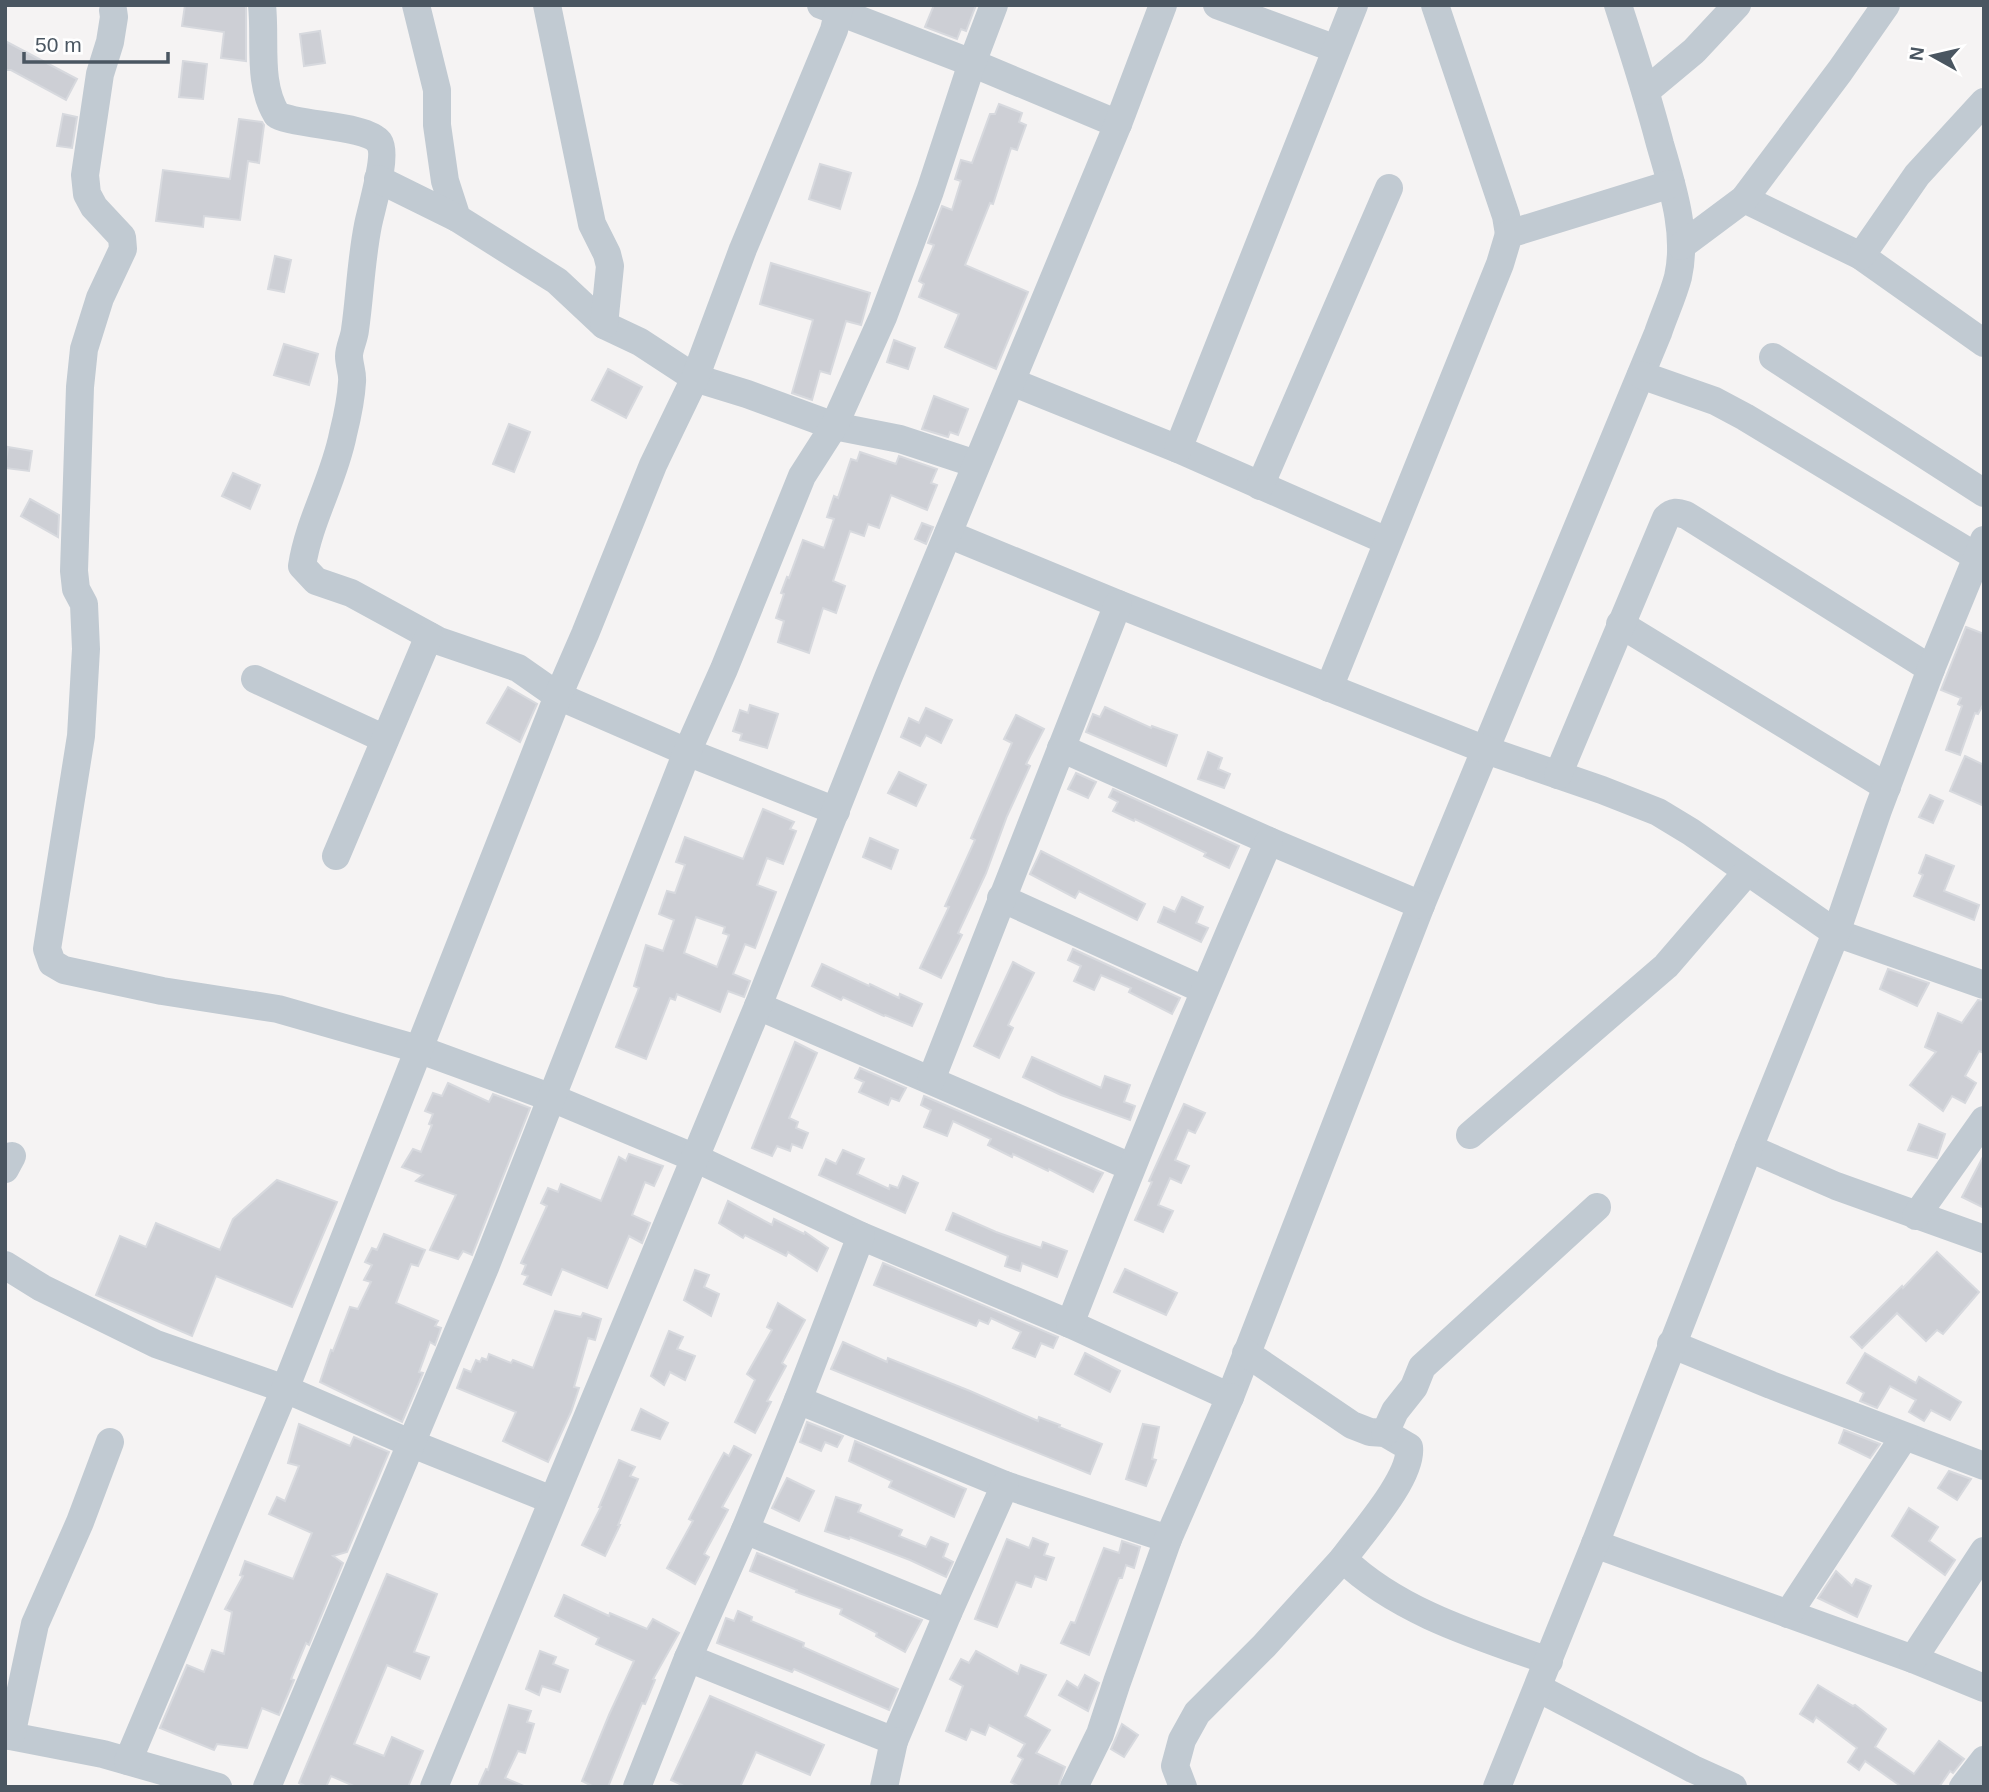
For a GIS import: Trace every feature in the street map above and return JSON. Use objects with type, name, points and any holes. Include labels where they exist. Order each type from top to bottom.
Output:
[{"type":"street","points":[[262,5],[264,68],[269,97],[277,115],[372,136],[381,148],[349,356],[352,381],[343,435],[335,467],[305,545],[302,566],[317,581],[351,593],[429,636],[518,668],[558,696],[687,752],[836,811]]},
{"type":"street","points":[[416,5],[437,90],[437,125],[445,181],[457,218]]},
{"type":"street","points":[[547,5],[592,224],[610,266],[604,325]]},
{"type":"street","points":[[267,1787],[486,1265],[687,752],[724,669],[802,476],[834,426],[883,317],[994,5]]},
{"type":"street","points":[[434,1787],[758,1006],[976,464],[1118,124],[1163,5]]},
{"type":"street","points":[[1217,5],[1336,50]]},
{"type":"street","points":[[1178,449],[1354,5]]},
{"type":"street","points":[[1329,688],[1500,264],[1509,234],[1506,216],[1435,5]]},
{"type":"street","points":[[1074,1787],[1100,1734],[1168,1539],[1230,1397],[1421,905],[1641,375],[1678,276],[1681,246],[1671,184],[1646,91],[1618,5]]},
{"type":"street","points":[[1646,91],[1694,51],[1737,5]]},
{"type":"street","points":[[1681,246],[1744,199],[1840,71],[1885,5]]},
{"type":"street","points":[[128,1761],[285,1389],[558,696],[653,465],[695,378],[743,249],[834,30],[833,8],[1118,124]]},
{"type":"street","points":[[113,10],[110,42],[100,74],[85,175],[87,194],[94,207],[122,237],[123,249],[92,323],[85,348],[80,387],[74,571],[76,589],[84,604],[86,649],[82,724],[47,949],[52,963],[64,970],[162,991],[278,1009],[418,1049],[552,1098],[695,1158],[861,1236],[1070,1324],[1230,1397]]},
{"type":"street","points":[[1860,256],[1917,175],[1984,103]]},
{"type":"street","points":[[378,180],[457,218],[557,281],[604,325],[640,342],[695,378],[834,426],[900,439],[976,464]]},
{"type":"street","points":[[1509,234],[1671,184]]},
{"type":"street","points":[[1260,486],[1390,188]]},
{"type":"street","points":[[1744,199],[1860,256],[1984,343]]},
{"type":"street","points":[[1773,357],[1984,493]]},
{"type":"street","points":[[1497,1787],[1595,1544],[1748,1148],[1836,933],[1931,669],[1980,548],[1715,401],[1641,375]]},
{"type":"street","points":[[1012,382],[1178,449],[1387,541]]},
{"type":"street","points":[[1558,775],[1620,624],[1670,513],[1686,515],[1931,669]]},
{"type":"street","points":[[948,534],[1486,750],[1658,812],[1836,933],[1984,985]]},
{"type":"street","points":[[931,1080],[1118,604]]},
{"type":"street","points":[[1620,624],[1887,787]]},
{"type":"street","points":[[336,856],[429,636]]},
{"type":"street","points":[[255,679],[385,739]]},
{"type":"street","points":[[1061,748],[1421,905]]},
{"type":"street","points":[[1070,1324],[1131,1167],[1269,841]]},
{"type":"street","points":[[1470,1135],[1666,965],[1747,872]]},
{"type":"street","points":[[1002,898],[1204,990]]},
{"type":"street","points":[[758,1006],[1131,1167]]},
{"type":"street","points":[[1916,1216],[1984,1120]]},
{"type":"street","points":[[1748,1148],[1836,1186],[1984,1239]]},
{"type":"street","points":[[1385,1433],[1395,1410],[1414,1387],[1422,1367],[1597,1207]]},
{"type":"street","points":[[637,1787],[688,1658],[745,1530],[798,1400],[861,1236]]},
{"type":"street","points":[[5,1265],[42,1288],[156,1344],[285,1389],[552,1500]]},
{"type":"street","points":[[1671,1343],[1771,1385],[1984,1466]]},
{"type":"street","points":[[1183,1787],[1175,1766],[1182,1740],[1197,1713],[1264,1646],[1343,1559],[1395,1489],[1409,1459],[1409,1447],[1385,1433],[1370,1432],[1352,1425],[1246,1353]]},
{"type":"street","points":[[798,1400],[1006,1485],[1168,1539]]},
{"type":"street","points":[[1788,1614],[1904,1437]]},
{"type":"street","points":[[110,1442],[80,1522],[35,1624],[8,1735],[128,1761],[218,1787]]},
{"type":"street","points":[[884,1787],[894,1741],[1006,1485]]},
{"type":"street","points":[[745,1530],[948,1613]]},
{"type":"street","points":[[1595,1544],[1913,1659],[1984,1688]]},
{"type":"street","points":[[1913,1659],[1984,1551]]},
{"type":"street","points":[[1343,1559],[1362,1577],[1457,1628],[1549,1661]]},
{"type":"street","points":[[688,1658],[894,1741]]},
{"type":"street","points":[[1538,1689],[1689,1778],[1733,1787]]},
{"type":"street","points":[[1963,1787],[1984,1760]]},
{"type":"building","points":[[185,5],[246,5],[246,61],[221,58],[224,32],[182,26]]},
{"type":"building","points":[[934,5],[976,5],[966,31],[961,29],[957,39],[925,27]]},
{"type":"building","points":[[320,31],[325,63],[304,66],[300,34]]},
{"type":"building","points":[[5,41],[77,79],[66,100],[11,70],[5,70]]},
{"type":"building","points":[[183,61],[207,64],[203,99],[179,97]]},
{"type":"building","points":[[999,104],[1022,113],[1019,122],[1026,125],[1017,150],[1011,148],[993,204],[990,203],[965,265],[1028,292],[996,369],[945,347],[959,314],[919,297],[924,284],[919,281],[934,245],[928,243],[942,206],[952,210],[961,181],[955,179],[961,160],[972,163],[990,114],[995,114]]},
{"type":"building","points":[[63,114],[77,117],[72,148],[57,146]]},
{"type":"building","points":[[239,119],[262,122],[264,125],[259,163],[248,161],[240,220],[204,216],[203,227],[156,221],[163,170],[230,179]]},
{"type":"building","points":[[820,164],[851,173],[840,209],[809,199]]},
{"type":"building","points":[[275,256],[291,260],[284,292],[268,289]]},
{"type":"building","points":[[771,263],[870,293],[861,325],[846,321],[830,374],[820,371],[812,400],[792,393],[813,320],[760,304]]},
{"type":"building","points":[[894,340],[915,348],[908,369],[887,362]]},
{"type":"building","points":[[284,344],[318,354],[309,385],[274,375]]},
{"type":"building","points":[[608,369],[642,387],[626,418],[592,400]]},
{"type":"building","points":[[934,396],[968,409],[958,435],[950,432],[948,437],[922,429]]},
{"type":"building","points":[[509,424],[530,432],[514,472],[493,464]]},
{"type":"building","points":[[8,447],[32,451],[29,471],[5,468]]},
{"type":"building","points":[[860,452],[896,464],[899,456],[937,469],[931,483],[937,485],[927,510],[891,495],[879,528],[868,524],[864,536],[850,531],[833,581],[845,586],[836,613],[823,608],[809,653],[778,642],[784,621],[776,618],[784,594],[781,593],[803,540],[824,548],[834,519],[827,517],[834,496],[838,498],[851,459],[857,461]]},
{"type":"building","points":[[233,473],[260,485],[250,509],[222,496]]},
{"type":"building","points":[[30,499],[59,515],[58,537],[21,516]]},
{"type":"building","points":[[922,523],[933,527],[926,544],[915,539]]},
{"type":"building","points":[[1966,627],[1984,634],[1984,703],[1978,714],[1975,713],[1960,755],[1946,750],[1962,706],[1958,704],[1961,698],[1941,690]]},
{"type":"building","points":[[508,687],[537,704],[520,742],[487,723]]},
{"type":"building","points":[[750,705],[778,714],[767,748],[740,740],[742,734],[733,731],[740,710],[748,713]]},
{"type":"building","points":[[1105,707],[1151,728],[1152,726],[1177,735],[1166,766],[1086,732],[1093,714],[1100,717]]},
{"type":"building","points":[[926,708],[952,720],[941,743],[926,735],[920,746],[901,737],[909,718],[919,723]]},
{"type":"building","points":[[1016,715],[1044,729],[1026,764],[1030,766],[958,933],[962,935],[941,978],[920,968],[949,907],[945,906],[975,840],[971,838],[1012,743],[1004,739]]},
{"type":"building","points":[[1208,752],[1222,758],[1218,769],[1230,774],[1224,788],[1198,779]]},
{"type":"building","points":[[1965,756],[1984,765],[1984,806],[1950,791]]},
{"type":"building","points":[[899,772],[926,785],[916,806],[888,793]]},
{"type":"building","points":[[1076,773],[1096,782],[1088,798],[1068,789]]},
{"type":"building","points":[[1113,789],[1239,846],[1229,868],[1204,856],[1206,853],[1113,811],[1118,802],[1109,797]]},
{"type":"building","points":[[1930,795],[1943,801],[1933,823],[1919,817]]},
{"type":"building","points":[[763,809],[794,822],[790,829],[796,831],[783,864],[767,858],[757,885],[776,892],[755,948],[745,944],[733,974],[750,981],[744,997],[728,991],[720,1012],[677,994],[675,1000],[670,998],[646,1059],[616,1047],[639,988],[634,986],[646,945],[663,951],[674,920],[659,914],[667,891],[675,893],[685,865],[676,862],[685,837],[743,859]],"holes":[[[696,917],[725,927],[723,933],[729,935],[717,967],[684,953]]]},
{"type":"building","points":[[870,838],[898,850],[891,869],[863,857]]},
{"type":"building","points":[[1041,851],[1145,904],[1137,920],[1079,891],[1075,898],[1030,874]]},
{"type":"building","points":[[1926,855],[1954,866],[1944,891],[1979,905],[1974,920],[1914,896],[1923,875],[1919,873]]},
{"type":"building","points":[[1182,897],[1203,907],[1196,923],[1208,928],[1201,942],[1158,922],[1164,907],[1175,912]]},
{"type":"building","points":[[1073,949],[1180,998],[1172,1014],[1129,992],[1131,988],[1101,975],[1094,990],[1074,981],[1081,966],[1068,960]]},
{"type":"building","points":[[1013,962],[1034,973],[1008,1025],[1013,1028],[999,1058],[974,1046]]},
{"type":"building","points":[[822,964],[899,998],[900,994],[922,1004],[912,1026],[843,997],[841,1000],[812,986]]},
{"type":"building","points":[[1888,969],[1929,983],[1917,1006],[1880,989]]},
{"type":"building","points":[[1978,1000],[1984,1001],[1984,1053],[1979,1051],[1965,1076],[1976,1083],[1965,1103],[1952,1096],[1943,1111],[1910,1085],[1936,1052],[1925,1047],[1938,1013],[1962,1023]]},
{"type":"building","points":[[795,1042],[817,1053],[789,1118],[798,1122],[796,1128],[808,1133],[802,1148],[792,1144],[790,1151],[777,1146],[772,1156],[752,1148]]},
{"type":"building","points":[[1032,1057],[1101,1088],[1105,1076],[1130,1085],[1124,1102],[1135,1106],[1130,1120],[1061,1095],[1023,1077]]},
{"type":"building","points":[[860,1068],[906,1088],[899,1101],[891,1098],[888,1105],[859,1092],[864,1082],[855,1078]]},
{"type":"building","points":[[448,1083],[489,1102],[493,1094],[530,1108],[472,1255],[463,1251],[458,1259],[430,1250],[456,1195],[416,1181],[423,1175],[402,1167],[413,1149],[421,1152],[432,1125],[429,1124],[433,1114],[425,1111],[433,1093],[442,1096]]},
{"type":"building","points":[[924,1096],[1103,1173],[1093,1192],[1049,1169],[1048,1171],[1013,1154],[1012,1157],[988,1145],[991,1139],[953,1121],[947,1136],[924,1127],[931,1110],[921,1105]]},
{"type":"building","points":[[1184,1104],[1205,1113],[1195,1133],[1188,1130],[1175,1160],[1189,1166],[1181,1183],[1170,1178],[1158,1205],[1173,1211],[1163,1232],[1135,1220],[1152,1182],[1149,1181]]},
{"type":"building","points":[[1919,1124],[1945,1134],[1937,1158],[1908,1150]]},
{"type":"building","points":[[843,1150],[864,1159],[857,1174],[889,1189],[890,1185],[898,1188],[903,1176],[918,1183],[905,1213],[819,1175],[826,1159],[836,1164]]},
{"type":"building","points":[[629,1154],[663,1166],[654,1186],[645,1182],[632,1215],[650,1223],[642,1243],[629,1236],[607,1288],[562,1269],[551,1295],[524,1284],[528,1276],[522,1274],[526,1265],[521,1263],[547,1206],[541,1203],[548,1188],[558,1192],[561,1184],[601,1201],[619,1157],[626,1161]]},
{"type":"building","points":[[1984,1155],[1984,1208],[1962,1197]]},
{"type":"building","points":[[277,1180],[337,1202],[292,1307],[216,1276],[192,1336],[96,1295],[120,1236],[146,1247],[156,1223],[220,1250],[233,1219]]},
{"type":"building","points":[[728,1201],[772,1225],[774,1219],[804,1234],[805,1232],[828,1248],[817,1271],[788,1252],[786,1256],[745,1235],[743,1238],[719,1223]]},
{"type":"building","points":[[953,1213],[1041,1248],[1043,1242],[1067,1251],[1057,1277],[1022,1263],[1020,1271],[1005,1266],[1008,1256],[946,1230]]},
{"type":"building","points":[[384,1234],[425,1250],[418,1266],[411,1264],[396,1303],[438,1321],[435,1326],[441,1328],[435,1345],[430,1342],[419,1372],[423,1373],[402,1422],[320,1382],[350,1307],[358,1309],[371,1282],[364,1280],[372,1265],[365,1262],[372,1248],[377,1250]]},
{"type":"building","points":[[1937,1252],[1979,1292],[1943,1334],[1937,1330],[1926,1341],[1897,1313],[1862,1348],[1851,1337]]},
{"type":"building","points":[[883,1263],[1058,1337],[1053,1348],[1041,1343],[1035,1357],[1013,1348],[1021,1332],[991,1318],[988,1324],[979,1320],[976,1326],[874,1285]]},
{"type":"building","points":[[1125,1269],[1177,1293],[1166,1315],[1114,1292]]},
{"type":"building","points":[[695,1270],[709,1275],[704,1287],[719,1294],[711,1316],[684,1300]]},
{"type":"building","points":[[778,1303],[805,1320],[782,1363],[786,1366],[767,1401],[771,1402],[755,1433],[735,1422],[755,1380],[747,1374],[772,1330],[767,1327]]},
{"type":"building","points":[[555,1311],[581,1317],[583,1313],[601,1319],[595,1340],[588,1338],[574,1387],[579,1388],[548,1462],[503,1441],[516,1412],[457,1388],[464,1369],[471,1372],[476,1360],[487,1360],[489,1354],[533,1368]]},
{"type":"building","points":[[669,1331],[683,1337],[677,1349],[695,1356],[685,1380],[670,1372],[664,1385],[651,1376]]},
{"type":"building","points":[[843,1342],[887,1362],[888,1358],[1038,1421],[1039,1417],[1102,1444],[1090,1474],[831,1369]]},
{"type":"building","points":[[1085,1353],[1120,1371],[1110,1392],[1075,1374]]},
{"type":"building","points":[[1865,1353],[1916,1383],[1919,1377],[1961,1402],[1950,1420],[1931,1410],[1924,1421],[1909,1412],[1916,1400],[1890,1386],[1877,1408],[1860,1401],[1864,1393],[1847,1383]]},
{"type":"building","points":[[641,1409],[668,1423],[660,1439],[632,1430]]},
{"type":"building","points":[[807,1422],[843,1436],[837,1447],[825,1442],[821,1451],[800,1442]]},
{"type":"building","points":[[299,1424],[350,1446],[354,1437],[389,1452],[347,1552],[333,1556],[343,1563],[309,1645],[306,1643],[279,1715],[262,1708],[247,1748],[217,1744],[214,1750],[160,1728],[187,1665],[204,1672],[212,1650],[224,1654],[232,1612],[225,1609],[243,1576],[240,1575],[245,1561],[293,1579],[312,1533],[269,1514],[277,1497],[285,1501],[299,1466],[288,1463]]},
{"type":"building","points":[[1143,1424],[1159,1427],[1152,1459],[1156,1460],[1146,1486],[1126,1479]]},
{"type":"building","points":[[1844,1430],[1880,1444],[1870,1458],[1839,1443]]},
{"type":"building","points":[[855,1441],[966,1489],[954,1517],[889,1487],[892,1481],[849,1461]]},
{"type":"building","points":[[734,1446],[751,1455],[722,1507],[728,1510],[704,1554],[709,1557],[695,1584],[667,1568],[693,1521],[689,1519],[713,1473],[724,1453],[729,1456]]},
{"type":"building","points":[[619,1460],[635,1467],[630,1476],[638,1479],[605,1556],[582,1545],[601,1507]]},
{"type":"building","points":[[1949,1471],[1971,1479],[1957,1500],[1938,1488]]},
{"type":"building","points":[[787,1478],[814,1491],[799,1521],[772,1508]]},
{"type":"building","points":[[836,1497],[861,1505],[858,1512],[902,1530],[899,1536],[926,1547],[931,1537],[948,1544],[943,1557],[953,1562],[946,1577],[850,1537],[849,1539],[825,1531]]},
{"type":"building","points":[[1909,1508],[1938,1527],[1929,1541],[1955,1560],[1945,1575],[1892,1536]]},
{"type":"building","points":[[1033,1538],[1048,1544],[1044,1555],[1054,1558],[1046,1580],[1035,1576],[1031,1587],[1016,1582],[997,1627],[975,1619],[1007,1539],[1029,1548]]},
{"type":"building","points":[[1122,1541],[1140,1547],[1134,1568],[1126,1565],[1122,1578],[1119,1578],[1089,1655],[1061,1643],[1071,1622],[1075,1623],[1104,1548],[1119,1553]]},
{"type":"building","points":[[757,1553],[922,1620],[905,1652],[876,1636],[877,1633],[840,1614],[842,1609],[750,1571]]},
{"type":"building","points":[[1836,1571],[1852,1586],[1856,1579],[1871,1586],[1857,1617],[1818,1598]]},
{"type":"building","points":[[387,1574],[437,1594],[414,1652],[429,1657],[420,1679],[387,1665],[354,1744],[384,1756],[392,1737],[423,1751],[408,1787],[356,1787],[331,1776],[326,1787],[307,1787],[299,1783]]},
{"type":"building","points":[[564,1595],[609,1616],[610,1613],[647,1629],[653,1619],[679,1633],[653,1679],[655,1680],[645,1704],[642,1703],[608,1787],[594,1787],[582,1781],[634,1661],[596,1644],[599,1638],[555,1616]]},
{"type":"building","points":[[738,1611],[752,1617],[751,1621],[804,1643],[803,1647],[898,1689],[889,1710],[794,1669],[792,1672],[717,1643],[726,1618],[734,1621]]},
{"type":"building","points":[[540,1651],[556,1657],[553,1664],[568,1670],[560,1692],[542,1686],[539,1695],[526,1689]]},
{"type":"building","points":[[976,1651],[1018,1674],[1021,1665],[1046,1675],[1025,1716],[1050,1730],[1036,1753],[1065,1767],[1058,1787],[1020,1787],[1011,1782],[1023,1759],[1018,1756],[1025,1744],[989,1725],[985,1735],[971,1729],[966,1740],[946,1731],[963,1686],[950,1679],[961,1659],[969,1663]]},
{"type":"building","points":[[1085,1675],[1099,1683],[1088,1711],[1059,1695],[1067,1681],[1078,1688]]},
{"type":"building","points":[[1818,1685],[1855,1705],[1886,1729],[1875,1747],[1914,1774],[1939,1741],[1964,1759],[1953,1773],[1950,1771],[1939,1787],[1902,1787],[1865,1761],[1859,1770],[1848,1762],[1857,1748],[1816,1717],[1813,1722],[1800,1714]]},
{"type":"building","points":[[710,1696],[824,1745],[810,1775],[756,1752],[740,1787],[686,1787],[671,1780]]},
{"type":"building","points":[[509,1705],[531,1711],[527,1722],[534,1724],[525,1753],[518,1751],[505,1778],[526,1787],[478,1787],[486,1769],[488,1770]]},
{"type":"building","points":[[1122,1724],[1138,1735],[1124,1757],[1111,1749]]}]
